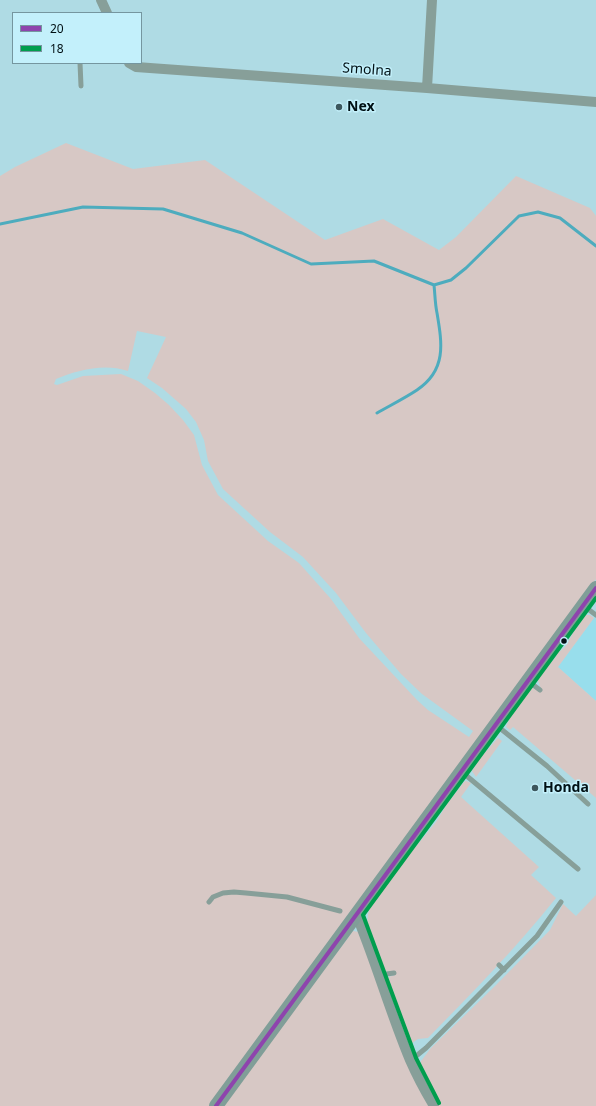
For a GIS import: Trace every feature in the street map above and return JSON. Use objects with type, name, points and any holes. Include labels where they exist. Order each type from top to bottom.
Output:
[{"type":"main road","points":[[216,1106],[596,588]]},
{"type":"street","points":[[101,0],[106,12]]},
{"type":"street","points":[[427,88],[432,0]]},
{"type":"street","name":"Smolna","points":[[133,65],[596,102]]},
{"type":"street","points":[[356,914],[410,1061],[434,1106]]},
{"type":"lane","points":[[80,64],[81,86]]},
{"type":"lane","points":[[583,605],[596,615]]},
{"type":"lane","points":[[528,681],[540,690]]},
{"type":"lane","points":[[496,725],[547,766],[588,804]]},
{"type":"lane","points":[[462,771],[578,869]]},
{"type":"lane","points":[[209,902],[213,897],[223,893],[246,892],[287,897],[340,911]]},
{"type":"lane","points":[[410,1061],[426,1048],[537,936],[561,902]]},
{"type":"lane","points":[[499,965],[504,970]]},
{"type":"lane","points":[[379,975],[394,973]]},
{"type":"shaded area","points":[[66,143],[133,169],[205,160],[325,240],[383,219],[439,250],[456,237],[516,176],[590,208],[596,216],[596,579],[211,1106],[0,1106],[0,176],[15,167]],"holes":[[[137,331],[166,337],[147,378],[162,388],[186,409],[196,422],[204,440],[208,461],[223,489],[270,532],[303,557],[336,593],[366,633],[401,674],[422,694],[473,731],[469,737],[428,710],[417,700],[359,638],[331,599],[299,563],[268,541],[218,495],[202,465],[194,435],[183,420],[155,393],[138,381],[121,374],[83,376],[57,385],[54,384],[56,379],[82,370],[110,368],[128,371]]]},
{"type":"shaded area","points":[[585,615],[590,615],[594,618],[558,667],[596,701],[596,798],[513,727],[510,730],[506,727],[511,715],[530,689],[541,689],[537,678],[555,658],[558,652],[567,645],[580,623],[579,619]]},
{"type":"shaded area","points":[[596,615],[596,701],[558,667]]},
{"type":"shaded area","points":[[498,738],[502,741],[476,777],[472,771],[481,757]]},
{"type":"shaded area","points":[[466,781],[471,783],[461,797],[539,867],[531,875],[556,898],[478,987],[428,1038],[418,1039],[409,1045],[385,978],[395,975],[393,971],[384,972],[367,925],[368,914],[371,903],[405,858],[436,822],[447,804]]},
{"type":"shaded area","points":[[596,895],[596,1106],[439,1106],[419,1068],[421,1061],[431,1048],[550,930],[563,904],[576,916]]},
{"type":"shaded area","points":[[353,931],[359,932],[429,1106],[222,1106]]},
{"type":"waterway","points":[[0,224],[83,207],[163,209],[242,233],[311,264],[374,261],[434,285],[451,280],[466,268],[519,216],[538,212],[560,218],[596,246]]},
{"type":"waterway","points":[[377,413],[417,390],[427,382],[438,365],[441,345],[434,285]]},
{"type":"transit line","name":"20","points":[[216,1106],[596,588]]},
{"type":"transit line","name":"18","points":[[439,1103],[416,1058],[363,915],[596,598]]},
{"type":"place","name":"Nex","points":[[339,107]]},
{"type":"place","name":"Honda","points":[[535,788]]}]
